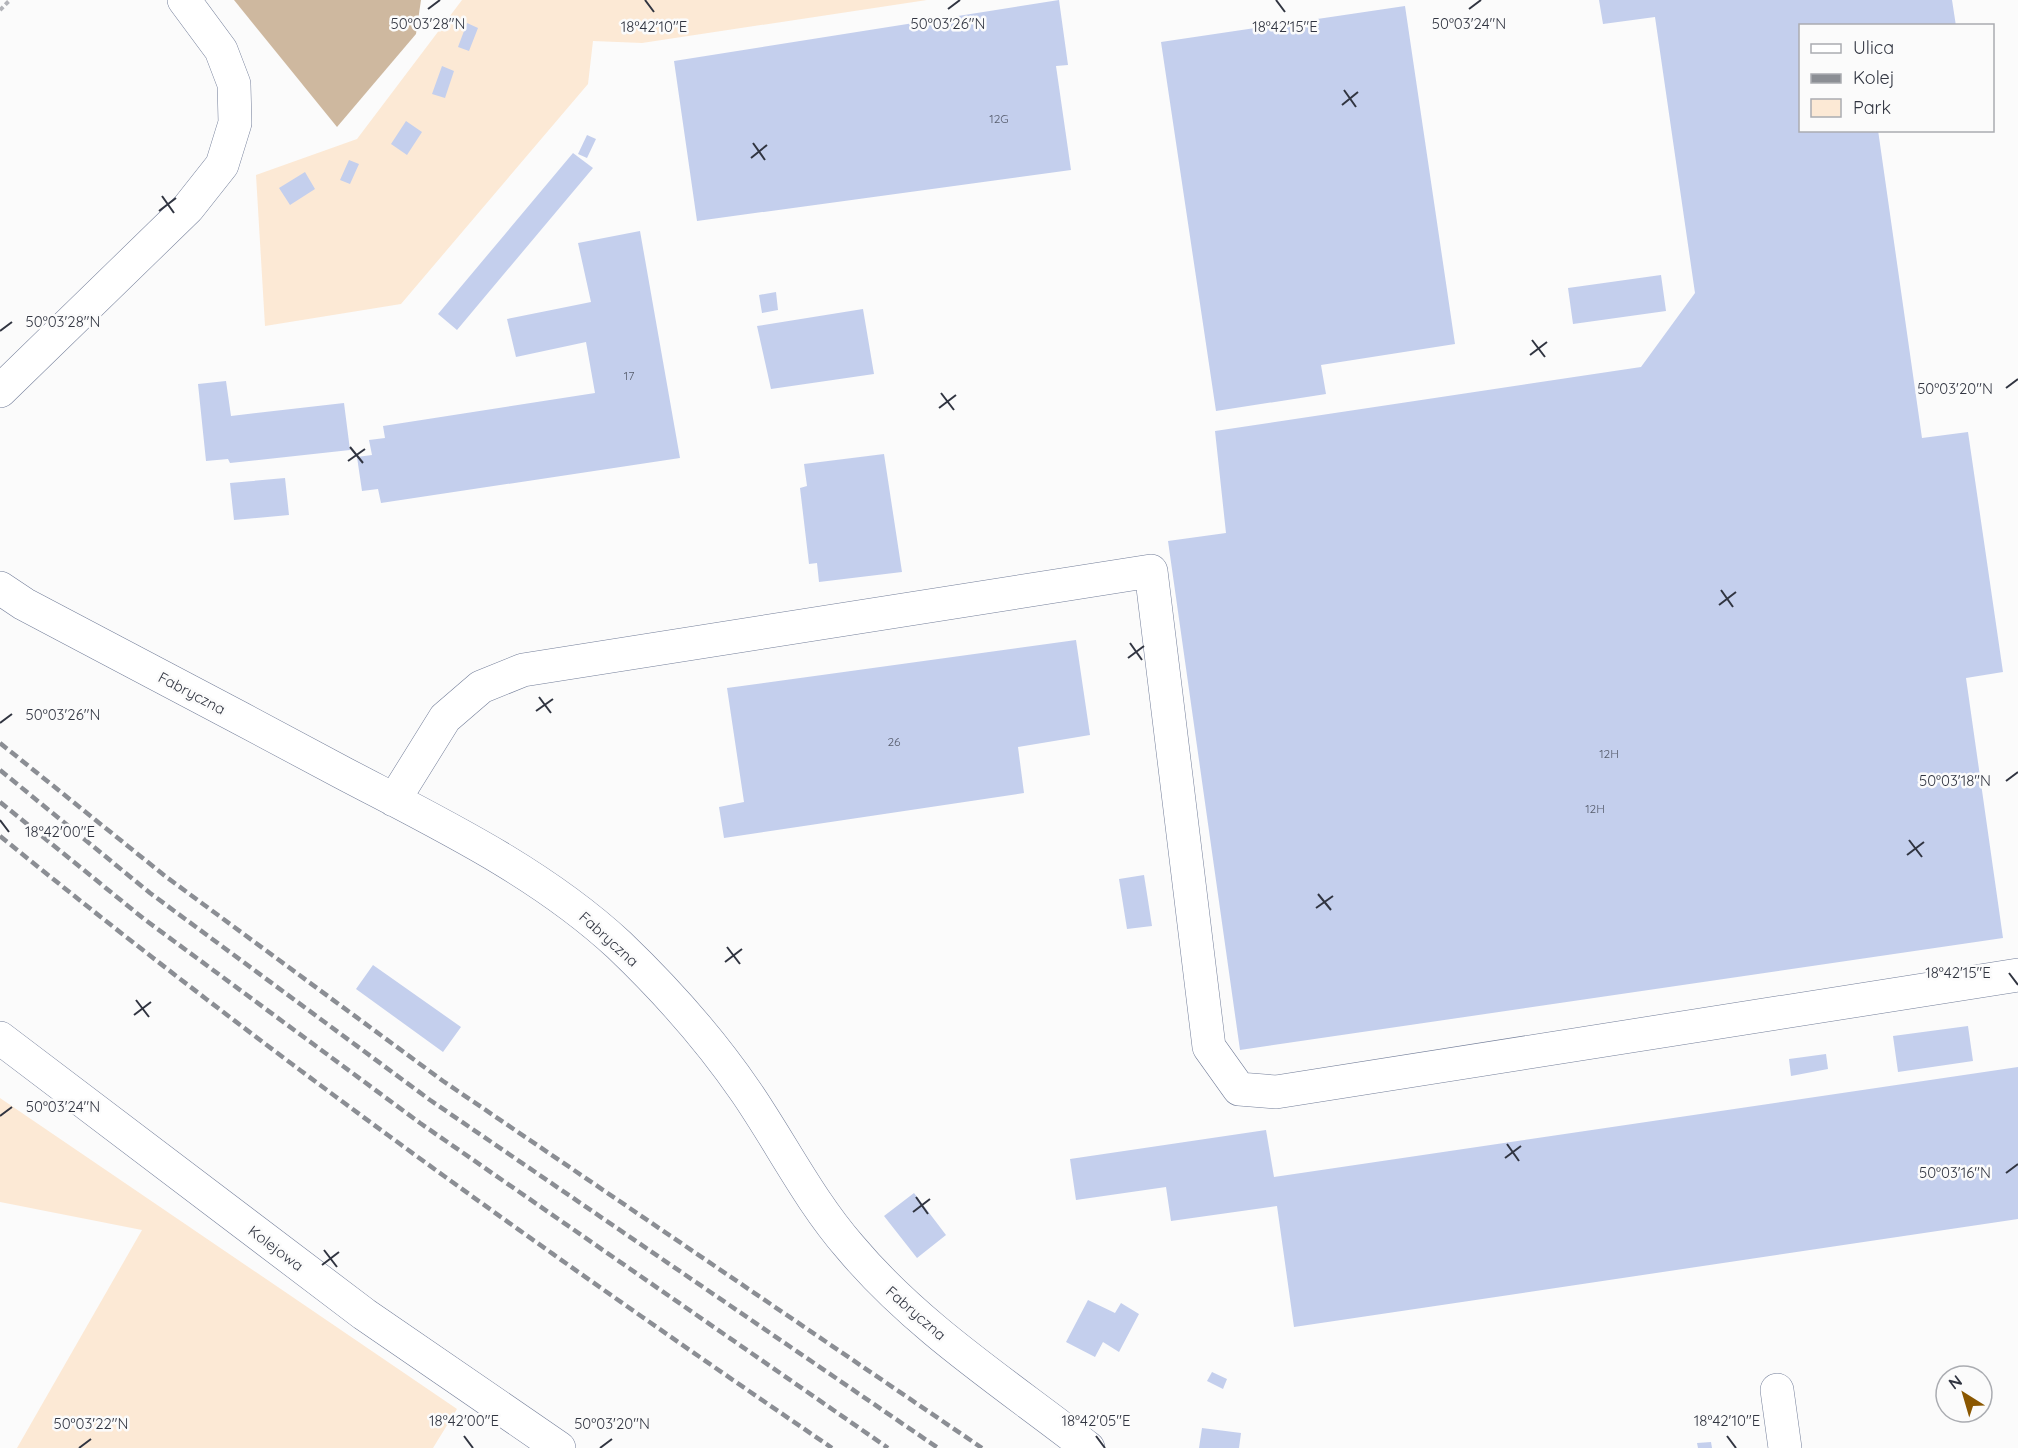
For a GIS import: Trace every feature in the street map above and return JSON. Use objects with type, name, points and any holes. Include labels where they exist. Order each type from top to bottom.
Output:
[{"type":"street","points":[[0,391],[188,208],[222,165],[235,123],[234,84],[221,50],[184,0]]},
{"type":"street","points":[[394,800],[445,718],[481,687],[523,670],[1151,571],[1209,1047],[1239,1089],[1276,1092],[2018,975]]},
{"type":"street","name":"Fabryczna","points":[[0,588],[24,604],[493,854],[544,886],[617,944],[672,998],[712,1044],[825,1216],[881,1282],[909,1309],[1088,1448]]},
{"type":"street","name":"Kolejowa","points":[[0,1038],[364,1314],[559,1448]]},
{"type":"street","points":[[1777,1390],[1785,1448]]},
{"type":"path","points":[[0,10],[10,0]]},
{"type":"green space","points":[[462,0],[927,0],[642,43],[593,41],[588,84],[401,304],[265,326],[256,175],[357,139]]},
{"type":"green space","points":[[0,1098],[457,1409],[433,1448],[17,1448],[142,1230],[0,1202]]},
{"type":"shaded area","points":[[234,0],[421,0],[416,34],[337,127]]},
{"type":"building","points":[[1059,0],[1068,65],[1056,66],[1071,170],[697,221],[674,61]]},
{"type":"building","points":[[1599,0],[1952,0],[1956,24],[1799,24],[1799,132],[1878,132],[1922,438],[1968,432],[2003,672],[1966,678],[2003,938],[1240,1050],[1168,541],[1226,533],[1215,431],[1641,367],[1695,293],[1655,17],[1603,24]]},
{"type":"building","points":[[1405,6],[1455,344],[1321,365],[1326,394],[1216,411],[1161,42]]},
{"type":"building","points":[[467,23],[478,28],[469,51],[458,47]]},
{"type":"building","points":[[442,66],[454,71],[445,98],[432,94]]},
{"type":"building","points":[[406,121],[422,132],[407,155],[391,144]]},
{"type":"building","points":[[587,135],[596,139],[587,158],[578,154]]},
{"type":"building","points":[[573,153],[593,168],[457,330],[438,314]]},
{"type":"building","points":[[349,160],[359,164],[350,184],[340,180]]},
{"type":"building","points":[[305,172],[315,189],[290,205],[279,188]]},
{"type":"building","points":[[640,231],[680,458],[381,503],[378,489],[362,491],[357,457],[372,455],[369,440],[385,438],[383,426],[595,393],[586,342],[516,357],[507,319],[591,302],[578,243]]},
{"type":"building","points":[[1661,275],[1666,311],[1573,324],[1568,288]]},
{"type":"building","points":[[776,292],[778,310],[762,313],[759,295]]},
{"type":"building","points":[[863,309],[874,374],[771,389],[757,326]]},
{"type":"building","points":[[226,381],[231,416],[344,403],[350,450],[230,463],[228,459],[206,461],[198,384]]},
{"type":"building","points":[[884,454],[902,572],[819,582],[817,563],[809,564],[800,488],[807,486],[804,464]]},
{"type":"building","points":[[285,478],[289,515],[234,520],[230,483]]},
{"type":"building","points":[[1076,640],[1090,735],[1018,747],[1024,793],[724,838],[719,807],[744,802],[727,688]]},
{"type":"building","points":[[1144,875],[1152,926],[1127,929],[1119,879]]},
{"type":"building","points":[[373,965],[461,1027],[443,1052],[356,989]]},
{"type":"building","points":[[1968,1026],[1973,1061],[1898,1072],[1893,1036]]},
{"type":"building","points":[[1826,1054],[1828,1069],[1791,1076],[1789,1059]]},
{"type":"building","points":[[2018,1067],[2018,1219],[1294,1327],[1277,1206],[1171,1221],[1166,1187],[1076,1200],[1070,1159],[1266,1130],[1274,1177]]},
{"type":"building","points":[[914,1193],[946,1235],[917,1258],[884,1216]]},
{"type":"building","points":[[1088,1300],[1115,1313],[1121,1303],[1139,1314],[1119,1352],[1103,1342],[1095,1357],[1066,1342]]},
{"type":"building","points":[[1212,1372],[1227,1379],[1223,1389],[1207,1381]]},
{"type":"building","points":[[1202,1428],[1241,1433],[1239,1448],[1199,1448]]},
{"type":"building","points":[[1711,1442],[1712,1448],[1698,1448],[1697,1443]]},
{"type":"railway","points":[[0,743],[165,876],[443,1081],[982,1448]]},
{"type":"railway","points":[[0,770],[150,893],[430,1100],[938,1448]]},
{"type":"railway","points":[[0,802],[144,919],[420,1123],[888,1448]]},
{"type":"railway","points":[[0,836],[203,996],[410,1151],[514,1227],[832,1448]]}]
